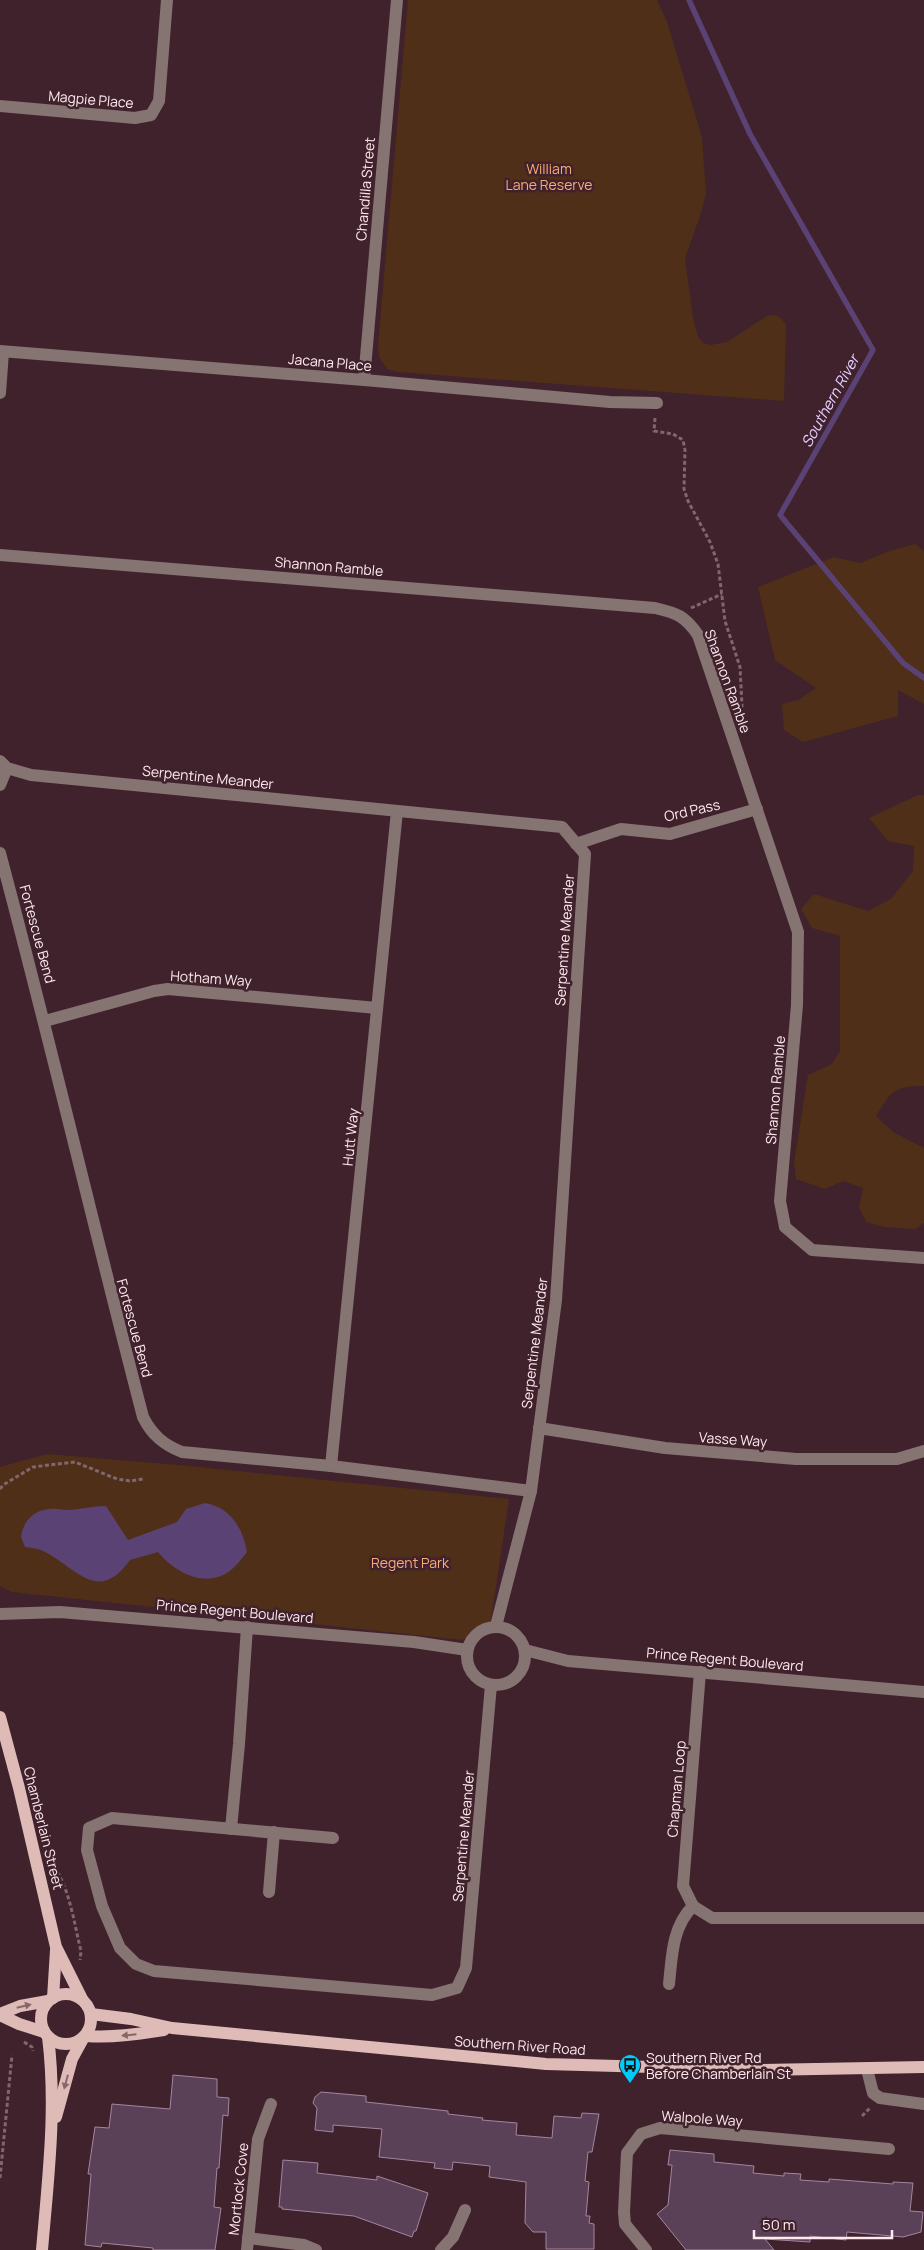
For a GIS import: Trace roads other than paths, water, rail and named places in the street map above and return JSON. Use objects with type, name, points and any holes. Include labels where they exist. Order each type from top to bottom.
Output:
[{"type":"main road","name":"Chamberlain Street","points":[[0,1717],[19,1788],[56,1947],[82,1999]]},
{"type":"main road","name":"Chamberlain Street","points":[[51,1999],[56,1947]]},
{"type":"main road","points":[[0,2014],[20,2006],[67,1994],[82,1999],[91,2014],[90,2028],[72,2060],[52,2132]]},
{"type":"main road","points":[[42,2250],[52,2132],[50,2057],[41,2016],[51,1999]]},
{"type":"main road","points":[[0,2014],[46,2035],[59,2044],[68,2045],[85,2036]]},
{"type":"main road","name":"Southern River Road","points":[[91,2014],[131,2019],[172,2028],[546,2064],[759,2070],[924,2067]]},
{"type":"main road","name":"Southern River Road","points":[[85,2036],[132,2035],[172,2028]]},
{"type":"street","name":"Magpie Place","points":[[0,106],[135,118],[151,116],[159,101],[167,0]]},
{"type":"street","name":"Chandilla Street","points":[[364,380],[397,0]]},
{"type":"street","name":"Jacana Place","points":[[2,352],[364,380],[610,402],[657,403]]},
{"type":"street","points":[[0,393],[2,352]]},
{"type":"street","name":"Shannon Ramble","points":[[0,555],[654,608],[674,612],[688,620],[698,635],[798,932],[797,1005],[780,1201],[785,1227],[812,1250],[924,1258]]},
{"type":"street","points":[[0,784],[4,764]]},
{"type":"street","name":"Serpentine Meander","points":[[4,764],[31,775],[562,827],[585,854],[556,1300],[531,1491],[496,1626]]},
{"type":"street","name":"Ord Pass","points":[[576,844],[621,829],[670,834],[757,809]]},
{"type":"street","name":"Hutt Way","points":[[331,1466],[397,811]]},
{"type":"street","name":"Fortescue Bend","points":[[0,853],[45,1021],[100,1252],[143,1417],[149,1428],[168,1446],[182,1452],[331,1466],[531,1491]]},
{"type":"street","name":"Hotham Way","points":[[45,1021],[154,991],[168,989],[377,1008]]},
{"type":"street","name":"Vasse Way","points":[[539,1428],[665,1448],[796,1458],[897,1460],[924,1451]]},
{"type":"street","name":"Prince Regent Boulevard","points":[[0,1614],[60,1612],[414,1642],[466,1650]]},
{"type":"street","points":[[496,1626],[508,1628],[516,1634],[525,1650],[525,1663],[520,1673],[507,1684],[491,1685],[480,1681],[472,1674],[466,1660],[466,1650],[478,1632],[496,1626]]},
{"type":"street","points":[[247,1627],[240,1744],[231,1828],[333,1838]]},
{"type":"street","name":"Prince Regent Boulevard","points":[[525,1650],[568,1661],[924,1692]]},
{"type":"street","name":"Chapman Loop","points":[[693,1906],[683,1886],[700,1672]]},
{"type":"street","name":"Serpentine Meander","points":[[231,1828],[112,1818],[89,1828],[87,1850],[102,1906],[120,1948],[136,1964],[154,1970],[432,1995],[457,1988],[466,1968],[491,1685]]},
{"type":"street","points":[[269,1892],[274,1832]]},
{"type":"street","points":[[670,1984],[674,1941],[686,1914],[693,1906],[712,1918],[924,1918]]},
{"type":"street","points":[[867,2069],[873,2093],[880,2098],[924,2104]]},
{"type":"street","name":"Mortlock Cove","points":[[247,2244],[258,2139],[271,2104]]},
{"type":"street","name":"Walpole Way","points":[[646,2250],[625,2224],[624,2212],[627,2153],[641,2134],[660,2128],[889,2149]]},
{"type":"street","points":[[440,2250],[453,2236],[465,2210]]},
{"type":"street","points":[[247,2244],[304,2245],[316,2250]]},
{"type":"waterway","name":"Southern River","points":[[689,0],[750,134],[873,350],[780,515],[903,663],[924,678]]},
{"type":"place","name":"Southern River Rd Before Chamberlain St","points":[[630,2084]]},
{"type":"park label","name":"William Lane Reserve","points":[[549,176]]},
{"type":"park label","name":"Regent Park","points":[[410,1562]]}]
